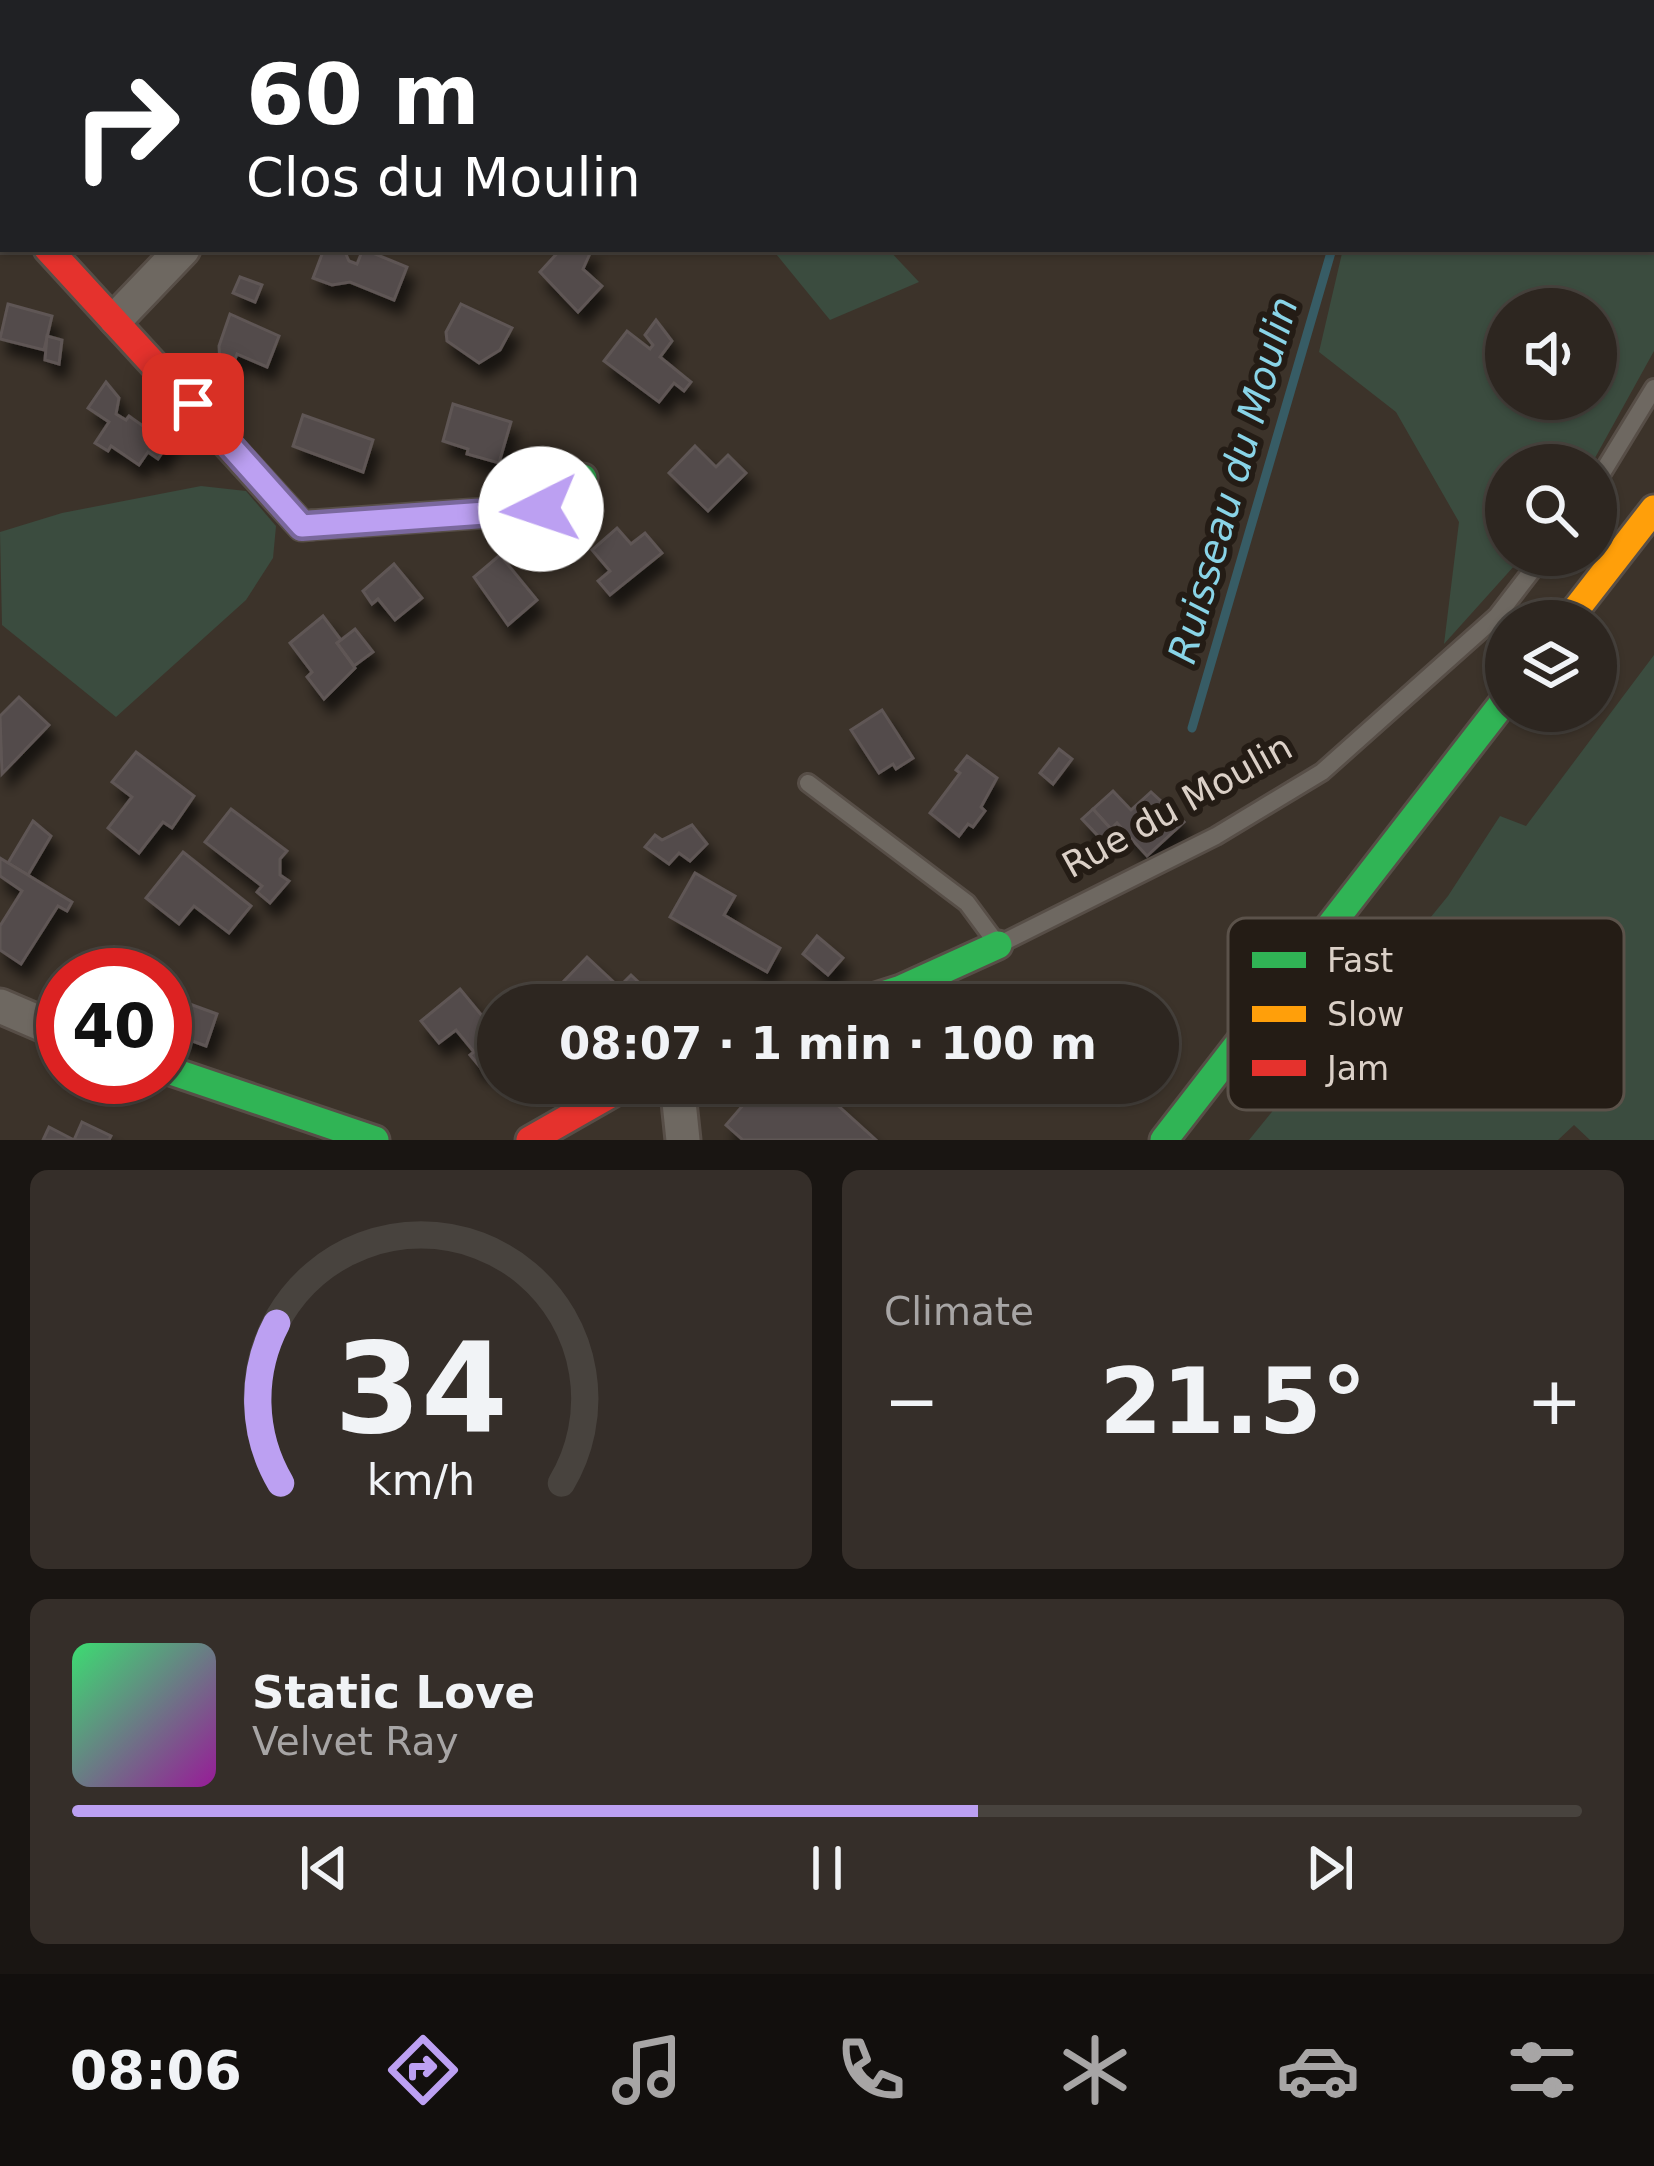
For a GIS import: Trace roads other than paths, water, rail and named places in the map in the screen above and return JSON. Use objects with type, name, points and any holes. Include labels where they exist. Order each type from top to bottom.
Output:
[{"type":"street","points":[[51,252],[302,526],[541,509],[583,478]]},
{"type":"street","points":[[116,319],[180,252]]},
{"type":"street","points":[[1583,600],[1654,508]]},
{"type":"street","points":[[1336,918],[1485,726]]},
{"type":"street","name":"Rue du Moulin","points":[[911,984],[998,945]]},
{"type":"street","points":[[0,1006],[36,1021]]},
{"type":"street","points":[[1164,1140],[1228,1057]]},
{"type":"street","points":[[192,1079],[375,1140]]},
{"type":"street","points":[[530,1140],[593,1104]]},
{"type":"street","points":[[679,1104],[683,1140]]},
{"type":"lane","points":[[1617,449],[1654,388]]},
{"type":"lane","name":"Rue du Moulin","points":[[998,945],[1216,836],[1322,772],[1497,616],[1528,576]]},
{"type":"lane","points":[[808,783],[967,903],[998,945]]},
{"type":"waterway","name":"Ruisseau du Moulin","points":[[1192,728],[1331,252]]}]
